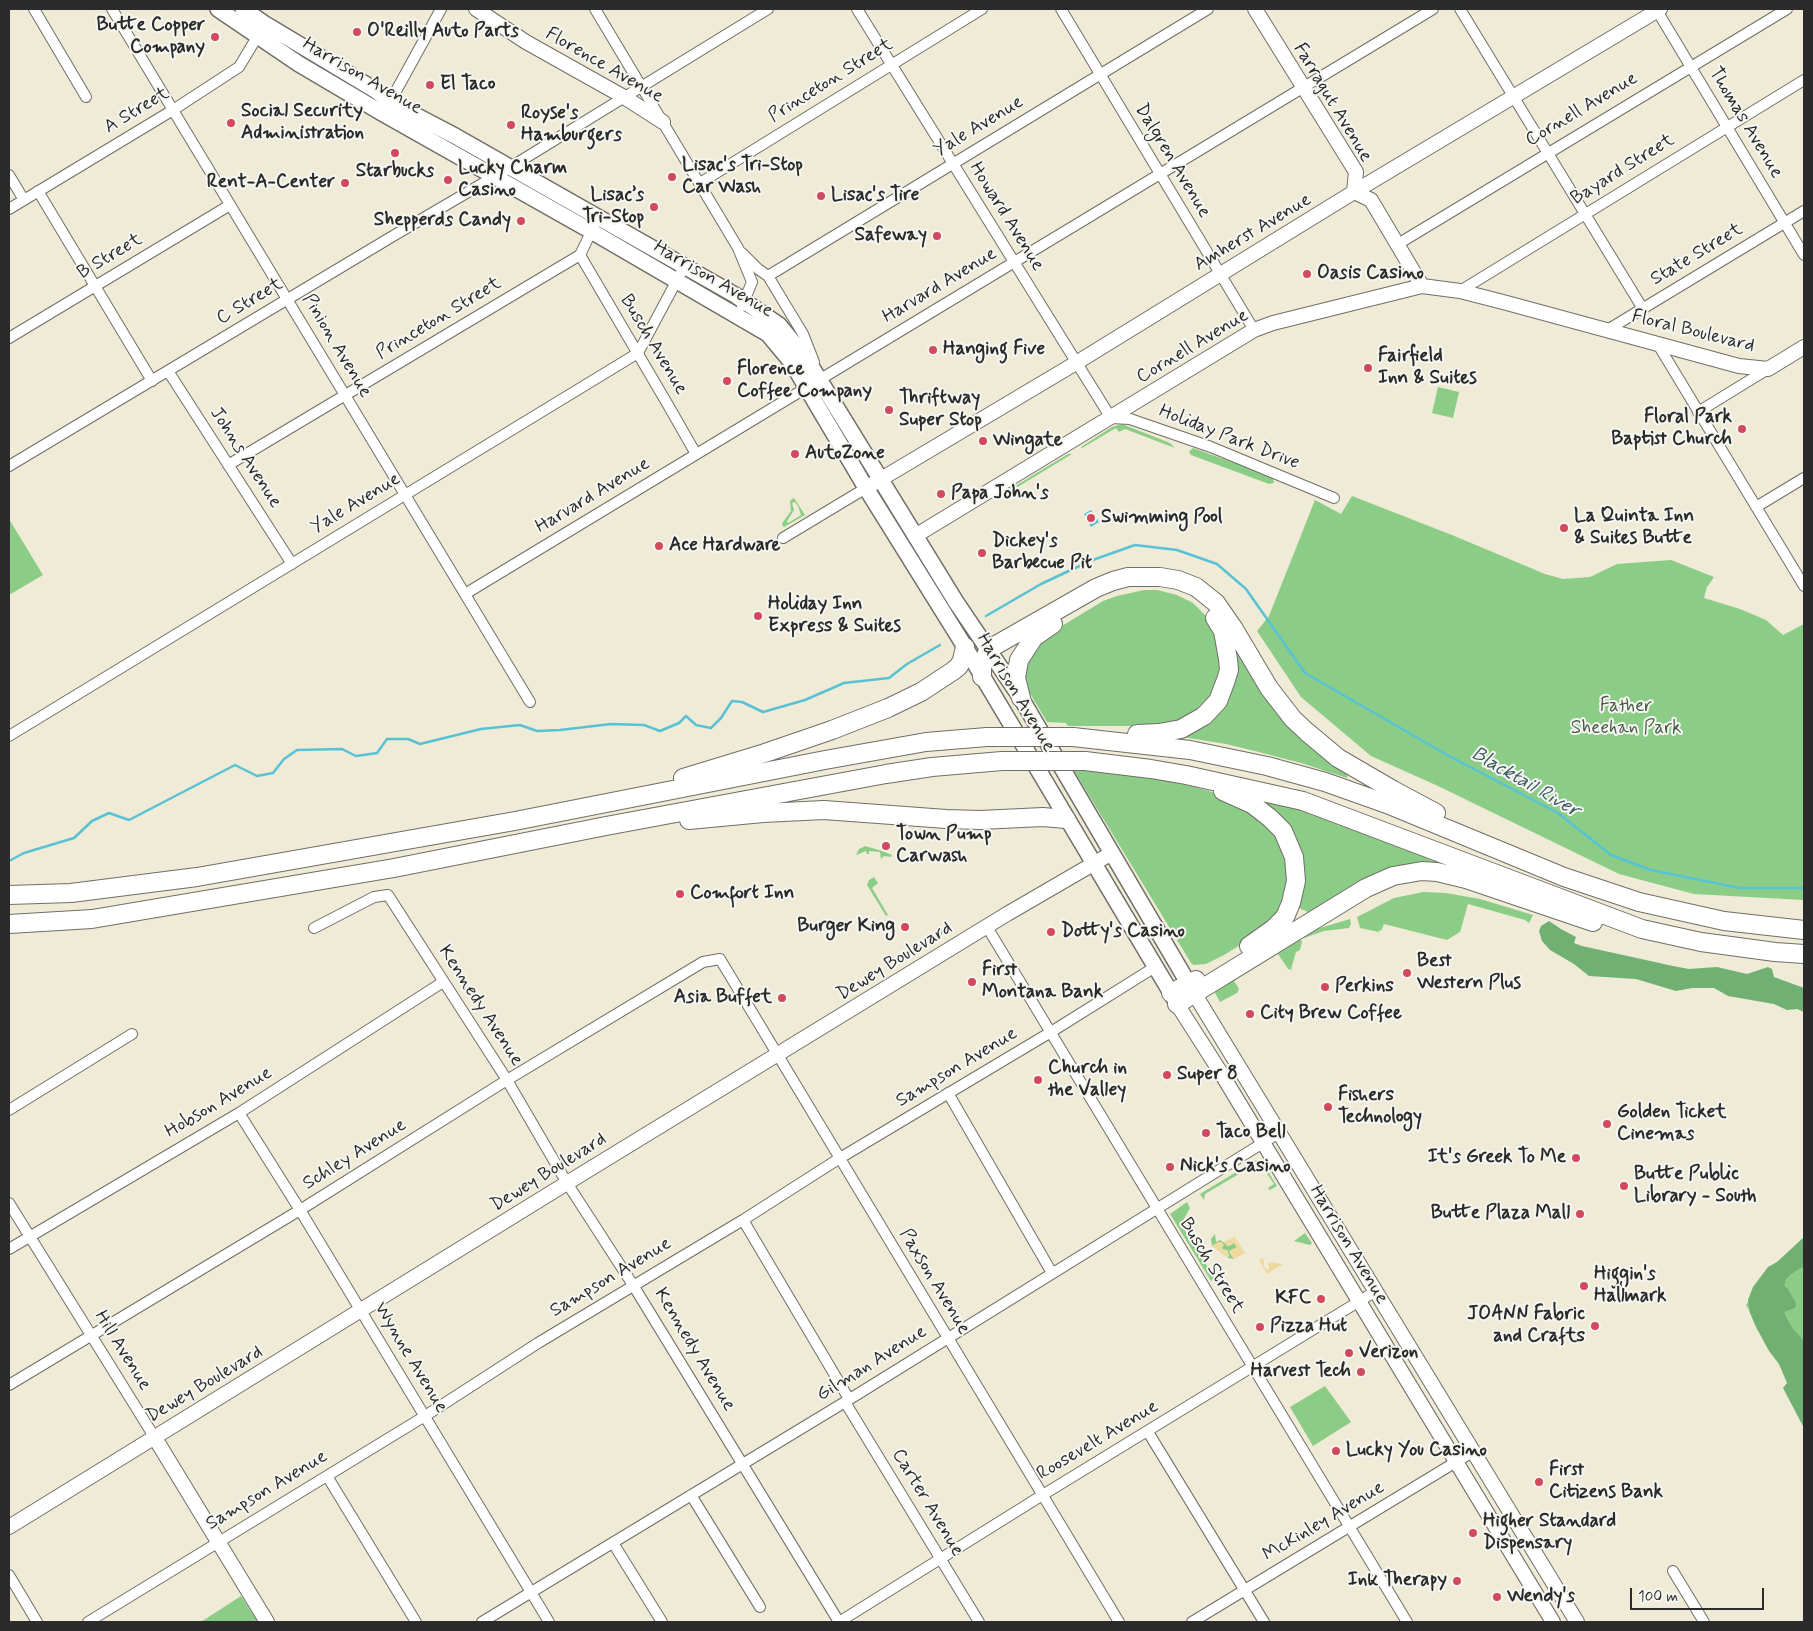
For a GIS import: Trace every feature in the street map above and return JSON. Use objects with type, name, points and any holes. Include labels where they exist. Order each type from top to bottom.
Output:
[{"type":"highway","points":[[982,677],[982,664],[989,649],[1096,588],[1113,581],[1128,578],[1151,576],[1178,580],[1196,587],[1216,603],[1234,629],[1268,688],[1307,732],[1338,758],[1393,790],[1458,823],[1485,844]]},
{"type":"highway","points":[[9,895],[71,893],[197,877],[515,822],[825,760],[926,742],[987,737],[1072,737],[1159,733],[1181,730],[1204,716],[1218,700],[1228,670],[1227,649],[1223,631],[1209,610],[1188,596],[1165,588],[1153,586],[1127,588],[1103,595],[1042,630],[1026,646],[1019,660],[1016,678],[1021,698]]},
{"type":"highway","points":[[515,822],[609,794],[682,778],[832,730],[888,708],[922,692],[959,666],[965,647]]},
{"type":"highway","points":[[1072,737],[1190,750],[1267,766],[1325,782],[1387,804],[1564,877],[1639,902],[1724,921],[1804,930]]},
{"type":"highway","points":[[9,924],[92,919],[394,868],[886,774],[1002,761],[1085,761],[1186,775],[1303,801],[1642,929]]},
{"type":"highway","points":[[1186,775],[1252,804],[1270,818],[1283,831],[1290,844],[1294,857],[1296,881],[1291,903],[1285,917],[1274,929],[1192,988]]},
{"type":"highway","points":[[606,826],[654,824],[763,812],[824,810],[963,820],[1043,817],[1066,819]]},
{"type":"highway","points":[[1174,998],[1366,888],[1393,876],[1407,873],[1437,872],[1466,879],[1602,925],[1642,929],[1702,942],[1804,954]]},
{"type":"main road","name":"Harrison Avenue","points":[[218,9],[375,90],[390,102],[509,168],[595,225],[680,274],[744,302],[779,324],[802,352],[956,602],[1021,698],[1192,988]]},
{"type":"main road","name":"Harrison Avenue","points":[[243,9],[261,31],[382,113],[495,176],[595,225]]},
{"type":"main road","name":"Harrison Avenue","points":[[680,274],[738,317],[768,334],[792,363],[866,488],[965,647],[1174,998]]},
{"type":"street","points":[[34,9],[86,97]]},
{"type":"street","name":"Pinion Avenue","points":[[112,9],[530,702]]},
{"type":"street","points":[[390,102],[441,9]]},
{"type":"street","name":"Florence Avenue","points":[[476,9],[526,42],[624,97],[663,122]]},
{"type":"street","points":[[595,9],[738,248],[752,282],[738,317]]},
{"type":"street","name":"C Street","points":[[9,466],[509,168],[642,86],[752,13],[768,9]]},
{"type":"street","name":"Howard Avenue","points":[[857,9],[1111,418]]},
{"type":"street","name":"Princeton Street","points":[[700,183],[982,9]]},
{"type":"street","name":"Dalgren Avenue","points":[[1061,9],[1254,330]]},
{"type":"street","name":"Yale Avenue","points":[[768,276],[1208,9]]},
{"type":"street","name":"Farragut Avenue","points":[[1254,9],[1356,172],[1354,192],[1371,200],[1422,286]]},
{"type":"street","name":"Harvard Avenue","points":[[465,594],[1433,9]]},
{"type":"street","points":[[1460,9],[1643,308]]},
{"type":"street","name":"Amherst Avenue","points":[[866,488],[1076,363],[1657,9]]},
{"type":"street","name":"Thomas Avenue","points":[[1657,9],[1804,255]]},
{"type":"street","name":"Cornell Avenue","points":[[1398,244],[1787,9]]},
{"type":"street","name":"A Street","points":[[9,209],[173,110],[239,66],[261,31]]},
{"type":"street","name":"Bayard Street","points":[[1460,291],[1804,80]]},
{"type":"street","points":[[9,175],[24,200]]},
{"type":"street","points":[[38,191],[152,381]]},
{"type":"street","name":"B Street","points":[[9,338],[230,205]]},
{"type":"street","name":"State Street","points":[[1609,329],[1804,211]]},
{"type":"street","points":[[580,255],[595,225]]},
{"type":"street","points":[[738,248],[758,269],[768,276],[803,334],[820,380]]},
{"type":"street","name":"Princeton Street","points":[[228,465],[580,255]]},
{"type":"street","name":"Busch Avenue","points":[[580,255],[696,454]]},
{"type":"street","points":[[638,353],[680,274]]},
{"type":"street","name":"Cornell Avenue","points":[[915,536],[1254,330],[1273,323],[1422,286],[1460,291],[1609,329]]},
{"type":"street","name":"Floral Boulevard","points":[[1609,329],[1738,366],[1768,369]]},
{"type":"street","points":[[1657,343],[1804,586]]},
{"type":"street","name":"Floral Boulevard","points":[[1698,412],[1804,347]]},
{"type":"street","name":"Yale Avenue","points":[[9,736],[638,353]]},
{"type":"street","name":"Johns Avenue","points":[[168,371],[292,564]]},
{"type":"street","name":"Holiday Park Drive","points":[[1111,418],[1130,419],[1211,446],[1334,498]]},
{"type":"street","points":[[1756,507],[1804,478]]},
{"type":"street","points":[[783,538],[866,488]]},
{"type":"street","name":"Dewey Boulevard","points":[[9,1527],[361,1312],[567,1183],[1112,852]]},
{"type":"street","name":"Kennedy Avenue","points":[[314,928],[374,897],[388,895],[507,1080],[567,1183],[633,1285],[839,1622]]},
{"type":"street","name":"Busch Street","points":[[986,927],[1052,1032],[1156,1208],[1407,1622]]},
{"type":"street","name":"Paxson Avenue","points":[[720,959],[1041,1496],[1119,1622]]},
{"type":"street","name":"Schley Avenue","points":[[9,1385],[300,1210],[507,1080],[703,962],[720,959]]},
{"type":"street","name":"Sampson Avenue","points":[[88,1622],[425,1416],[538,1343],[743,1220],[840,1158],[1052,1032],[1155,967]]},
{"type":"street","name":"Hobson Avenue","points":[[9,1249],[239,1113],[443,982]]},
{"type":"street","name":"Harrison Avenue","points":[[1192,988],[1574,1616]]},
{"type":"street","name":"Harrison Avenue","points":[[1174,998],[1553,1622]]},
{"type":"street","points":[[9,1110],[132,1034]]},
{"type":"street","points":[[948,1093],[1052,1273]]},
{"type":"street","name":"Wynne Avenue","points":[[239,1113],[550,1622]]},
{"type":"street","name":"Gilman Avenue","points":[[482,1622],[847,1401],[1279,1133]]},
{"type":"street","name":"Hill Avenue","points":[[9,1203],[267,1622]]},
{"type":"street","name":"Carter Avenue","points":[[743,1220],[847,1401],[979,1622]]},
{"type":"street","name":"Roosevelt Avenue","points":[[839,1622],[1376,1291]]},
{"type":"street","points":[[1148,1432],[1264,1622]]},
{"type":"street","name":"McKinley Avenue","points":[[1192,1622],[1474,1451]]},
{"type":"street","points":[[327,1476],[416,1622]]},
{"type":"street","points":[[692,1494],[760,1607]]},
{"type":"street","points":[[613,1543],[662,1622]]},
{"type":"street","points":[[1673,1571],[1704,1622]]},
{"type":"street","points":[[9,1575],[37,1622]]},
{"type":"street","points":[[1553,1622],[1574,1616]]},
{"type":"green space","points":[[1438,387],[1459,392],[1453,418],[1432,413]]},
{"type":"green space","points":[[1122,424],[1170,443],[1175,448],[1125,429],[1119,432],[1116,428],[1081,447],[1112,427]]},
{"type":"green space","points":[[1193,448],[1268,475],[1273,478],[1274,483],[1269,484],[1191,455],[1189,452]]},
{"type":"green space","points":[[1068,454],[1072,454],[1006,494],[1007,491]]},
{"type":"green space","name":"Father Sheehan Park","points":[[1352,496],[1545,574],[1563,579],[1590,577],[1617,564],[1671,560],[1714,577],[1707,587],[1704,598],[1740,609],[1766,620],[1783,635],[1804,624],[1804,900],[1694,894],[1619,874],[1438,786],[1371,756],[1301,697],[1257,631],[1269,616],[1315,500],[1341,514]]},
{"type":"green space","points":[[794,498],[805,515],[784,527],[782,525],[783,522],[791,511],[790,501]],"holes":[[[795,502],[801,515],[788,523],[787,521],[794,510],[792,503]]]},
{"type":"green space","points":[[9,519],[43,575],[9,595]]},
{"type":"green space","points":[[1144,590],[1157,590],[1177,595],[1193,603],[1213,623],[1222,644],[1220,678],[1209,702],[1187,719],[1162,726],[1068,726],[1066,723],[1047,722],[1028,690],[1025,678],[1026,660],[1031,652],[1057,629],[1103,601]]},
{"type":"green space","points":[[1239,654],[1348,773],[1347,778],[1255,751],[1182,737],[1236,669],[1237,656]]},
{"type":"green space","points":[[1073,769],[1091,769],[1094,772],[1098,772],[1101,769],[1168,780],[1209,791],[1249,807],[1281,835],[1291,885],[1277,916],[1258,934],[1224,955],[1206,964],[1194,965],[1191,963]]},
{"type":"green space","points":[[1263,798],[1313,812],[1436,861],[1315,912],[1308,912],[1299,908],[1303,893],[1304,869],[1303,857],[1296,836],[1288,823],[1262,801]]},
{"type":"green space","points":[[865,846],[892,855],[891,857],[884,856],[881,859],[880,852],[869,851],[869,854],[867,854],[866,851],[856,855],[859,849]]},
{"type":"green space","points":[[874,877],[878,883],[872,888],[888,915],[886,916],[867,885],[869,880]]},
{"type":"green space","points":[[1423,892],[1446,893],[1480,899],[1533,915],[1529,923],[1525,920],[1468,904],[1460,932],[1447,940],[1384,924],[1379,932],[1360,928],[1357,917],[1394,898]]},
{"type":"green space","points":[[1350,919],[1351,924],[1349,928],[1324,931],[1304,938],[1301,937],[1320,928]]},
{"type":"green space","points":[[1549,921],[1576,937],[1574,943],[1582,946],[1673,966],[1689,969],[1717,967],[1747,974],[1768,967],[1772,969],[1774,977],[1804,988],[1804,1012],[1797,1009],[1787,1010],[1774,1004],[1728,996],[1714,988],[1692,988],[1676,991],[1636,979],[1589,976],[1574,964],[1550,950],[1542,941],[1539,931],[1541,926]]},
{"type":"green space","points":[[946,927],[951,929],[927,944],[925,940]]},
{"type":"green space","points":[[1297,939],[1302,941],[1300,950],[1296,952],[1291,969],[1293,970],[1288,969],[1278,954],[1234,981],[1239,989],[1237,993],[1220,1002],[1215,993],[1218,988]]},
{"type":"green space","points":[[1256,1160],[1263,1163],[1277,1186],[1270,1190],[1268,1188],[1274,1184],[1259,1162],[1205,1194],[1204,1200],[1200,1194]]},
{"type":"green space","points":[[1187,1202],[1190,1208],[1181,1224],[1215,1279],[1211,1281],[1170,1214]]},
{"type":"green space","points":[[1305,1233],[1312,1243],[1310,1245],[1294,1241]]},
{"type":"green space","points":[[1215,1234],[1216,1242],[1220,1240],[1229,1246],[1234,1243],[1237,1247],[1229,1252],[1234,1259],[1228,1258],[1227,1250],[1221,1249],[1223,1248],[1215,1244],[1212,1246],[1211,1239]]},
{"type":"green space","points":[[1804,1237],[1804,1266],[1786,1279],[1784,1286],[1788,1289],[1796,1303],[1795,1308],[1784,1312],[1793,1329],[1804,1341],[1804,1428],[1783,1388],[1787,1383],[1779,1364],[1769,1351],[1756,1327],[1750,1313],[1748,1300],[1753,1287],[1768,1267],[1777,1262]]},
{"type":"green space","points":[[1804,1249],[1804,1406],[1746,1305],[1773,1268]]},
{"type":"green space","points":[[1325,1386],[1351,1422],[1313,1446],[1290,1407]]},
{"type":"green space","points":[[241,1596],[258,1622],[199,1622],[204,1620]]},
{"type":"sand","points":[[1235,1237],[1245,1253],[1234,1259],[1229,1251],[1237,1247],[1234,1243],[1227,1246],[1224,1242]]},
{"type":"sand","points":[[1222,1242],[1224,1245],[1221,1249],[1228,1251],[1228,1258],[1212,1246]]},
{"type":"sand","points":[[1262,1258],[1264,1260],[1264,1267],[1268,1270],[1270,1262],[1283,1264],[1267,1274],[1259,1260]]},
{"type":"water","name":"Swimming Pool","points":[[1091,510],[1099,522],[1091,527],[1084,514]]},
{"type":"waterway","name":"Blacktail River","points":[[986,616],[1041,584],[1090,561],[1135,545],[1177,550],[1217,564],[1246,589],[1305,673],[1449,756],[1558,813],[1611,855],[1651,870],[1740,888],[1804,888]]},
{"type":"waterway","points":[[9,861],[24,853],[74,838],[92,821],[109,813],[129,820],[235,765],[257,776],[273,773],[284,759],[297,750],[342,749],[356,756],[377,753],[387,739],[408,739],[420,744],[481,729],[520,725],[537,731],[611,724],[644,725],[660,731],[679,723],[686,716],[696,725],[711,728],[721,718],[732,701],[742,702],[763,712],[805,700],[844,683],[889,678],[907,664],[940,645]]},
{"type":"place","name":"O'Reilly Auto Parts","points":[[357,32]]},
{"type":"place","name":"Butte Copper Company","points":[[215,37]]},
{"type":"place","name":"El Taco","points":[[430,85]]},
{"type":"place","name":"Social Security Administration","points":[[231,123]]},
{"type":"place","name":"Royse's Hamburgers","points":[[511,125]]},
{"type":"place","name":"Starbucks","points":[[395,153]]},
{"type":"place","name":"Lisac's Tri-Stop Car Wash","points":[[672,177]]},
{"type":"place","name":"Lucky Charm Casino","points":[[448,180]]},
{"type":"place","name":"Rent-A-Center","points":[[345,183]]},
{"type":"place","name":"Lisac's Tire","points":[[821,196]]},
{"type":"place","name":"Lisac’s Tri-Stop","points":[[654,207]]},
{"type":"place","name":"Shepperds Candy","points":[[521,221]]},
{"type":"place","name":"Safeway","points":[[937,236]]},
{"type":"place","name":"Oasis Casino","points":[[1307,274]]},
{"type":"place","name":"Hanging Five","points":[[933,350]]},
{"type":"place","name":"Fairfield Inn & Suites","points":[[1368,368]]},
{"type":"place","name":"Florence Coffee Company","points":[[727,381]]},
{"type":"place","name":"Thriftway Super Stop","points":[[889,410]]},
{"type":"place","name":"Floral Park Baptist Church","points":[[1742,429]]},
{"type":"place","name":"Wingate","points":[[983,441]]},
{"type":"place","name":"AutoZone","points":[[795,454]]},
{"type":"place","name":"Papa John's","points":[[941,494]]},
{"type":"place","name":"Swimming Pool","points":[[1091,518]]},
{"type":"place","name":"La Quinta Inn & Suites Butte","points":[[1564,528]]},
{"type":"place","name":"Ace Hardware","points":[[659,546]]},
{"type":"place","name":"Dickey's Barbecue Pit","points":[[982,553]]},
{"type":"place","name":"Holiday Inn Express & Suites","points":[[758,616]]},
{"type":"place","name":"Town Pump Carwash","points":[[886,846]]},
{"type":"place","name":"Comfort Inn","points":[[680,894]]},
{"type":"place","name":"Burger King","points":[[905,927]]},
{"type":"place","name":"Dotty's Casino","points":[[1051,932]]},
{"type":"place","name":"Best Western Plus","points":[[1407,973]]},
{"type":"place","name":"First Montana Bank","points":[[972,982]]},
{"type":"place","name":"Perkins","points":[[1325,987]]},
{"type":"place","name":"Asia Buffet","points":[[782,998]]},
{"type":"place","name":"City Brew Coffee","points":[[1250,1014]]},
{"type":"place","name":"Super 8","points":[[1167,1075]]},
{"type":"place","name":"Church in the Valley","points":[[1038,1080]]},
{"type":"place","name":"Fishers Technology","points":[[1328,1107]]},
{"type":"place","name":"Golden Ticket Cinemas","points":[[1607,1124]]},
{"type":"place","name":"Taco Bell","points":[[1206,1133]]},
{"type":"place","name":"It's Greek To Me","points":[[1576,1158]]},
{"type":"place","name":"Nick's Casino","points":[[1170,1167]]},
{"type":"place","name":"Butte Public Library - South","points":[[1624,1186]]},
{"type":"place","name":"Butte Plaza Mall","points":[[1580,1214]]},
{"type":"place","name":"Higgin's Hallmark","points":[[1584,1286]]},
{"type":"place","name":"KFC","points":[[1321,1299]]},
{"type":"place","name":"JOANN Fabric and Crafts","points":[[1595,1326]]},
{"type":"place","name":"Pizza Hut","points":[[1260,1327]]},
{"type":"place","name":"Verizon","points":[[1349,1353]]},
{"type":"place","name":"Harvest Tech","points":[[1361,1372]]},
{"type":"place","name":"Lucky You Casino","points":[[1336,1451]]},
{"type":"place","name":"First Citizens Bank","points":[[1539,1482]]},
{"type":"place","name":"Higher Standard Dispensary","points":[[1473,1533]]},
{"type":"place","name":"Ink Therapy","points":[[1457,1581]]},
{"type":"place","name":"Wendy's","points":[[1497,1597]]}]
